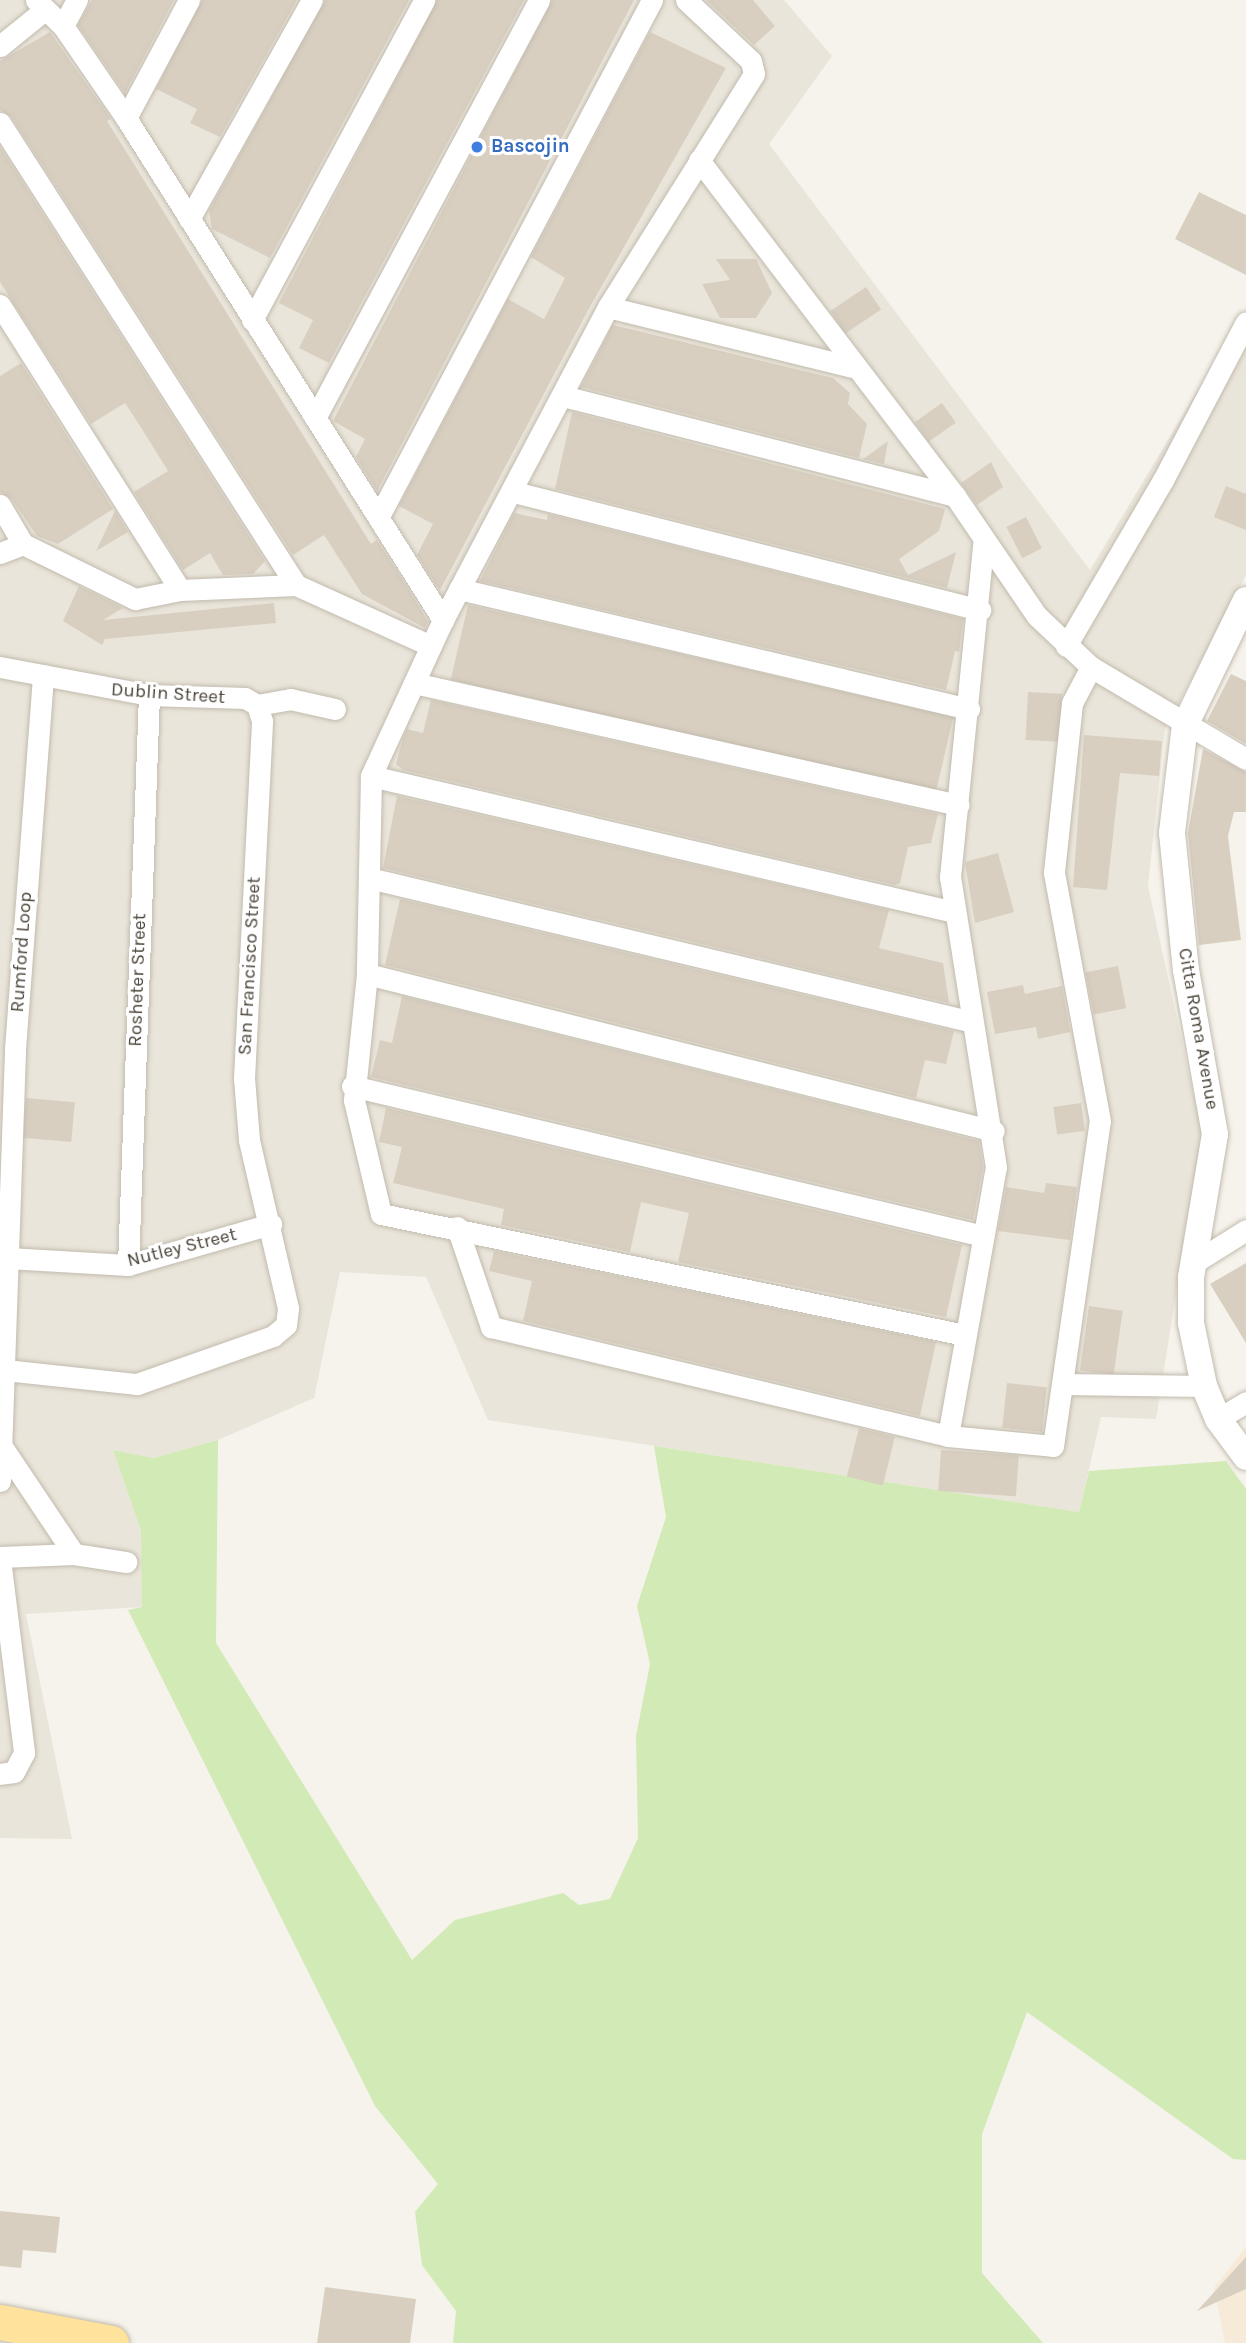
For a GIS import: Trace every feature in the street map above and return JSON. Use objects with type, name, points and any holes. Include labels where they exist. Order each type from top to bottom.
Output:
[{"type":"main road","points":[[0,2322],[111,2343]]},
{"type":"street","points":[[63,26],[77,0]]},
{"type":"street","points":[[126,118],[189,0]]},
{"type":"street","points":[[189,219],[312,0]]},
{"type":"street","points":[[252,320],[424,0]]},
{"type":"street","points":[[316,418],[539,0]]},
{"type":"street","points":[[379,516],[652,0]]},
{"type":"street","points":[[685,0],[754,67],[608,307],[514,492],[443,620],[371,776],[367,974],[352,1086],[381,1214],[457,1227],[965,1335]]},
{"type":"street","points":[[0,46],[40,6],[63,26],[126,118],[443,620]]},
{"type":"street","points":[[0,123],[296,585]]},
{"type":"street","points":[[699,160],[852,367],[955,496],[1037,616],[1091,667],[1246,759]]},
{"type":"street","points":[[0,305],[180,590]]},
{"type":"street","points":[[608,307],[852,367]]},
{"type":"street","points":[[1066,646],[1163,480],[1246,322]]},
{"type":"street","points":[[563,396],[955,496]]},
{"type":"street","points":[[514,492],[980,610]]},
{"type":"street","points":[[0,505],[23,544],[135,599],[180,590],[296,585],[431,646]]},
{"type":"street","points":[[948,1436],[996,1167],[994,1131],[969,1021],[950,877],[980,610],[984,539]]},
{"type":"street","points":[[0,553],[23,544]]},
{"type":"street","points":[[459,589],[970,709]]},
{"type":"street","name":"Citta Roma Avenue","points":[[1246,600],[1185,725],[1172,795],[1175,886],[1215,1134],[1195,1262],[1191,1323],[1204,1386],[1218,1419],[1246,1457]]},
{"type":"street","name":"Dublin Street","points":[[0,667],[43,674],[86,688],[149,695],[245,698],[257,705],[290,699],[335,709]]},
{"type":"street","points":[[457,1227],[491,1327],[948,1436],[1054,1446],[1100,1121],[1054,872],[1072,703],[1091,667]]},
{"type":"street","name":"Rumford Loop","points":[[0,1481],[8,1258],[7,1052],[43,674]]},
{"type":"street","points":[[414,683],[958,805]]},
{"type":"street","name":"Rosheter Street","points":[[128,1265],[149,695]]},
{"type":"street","name":"San Francisco Street","points":[[5,1370],[137,1384],[274,1336],[286,1325],[288,1308],[271,1224],[249,1140],[244,1078],[262,721],[257,705]]},
{"type":"street","points":[[371,776],[954,912]]},
{"type":"street","points":[[369,878],[969,1021]]},
{"type":"street","points":[[367,974],[994,1131]]},
{"type":"street","points":[[352,1086],[983,1236]]},
{"type":"street","name":"Nutley Street","points":[[8,1258],[128,1265],[271,1224]]},
{"type":"street","points":[[1195,1262],[1246,1230]]},
{"type":"street","points":[[1063,1384],[1204,1386]]},
{"type":"street","points":[[1218,1419],[1246,1402]]},
{"type":"street","points":[[1,1445],[74,1555]]},
{"type":"street","points":[[0,1774],[14,1772],[24,1753],[4,1652],[0,1558],[74,1555],[127,1562]]},
{"type":"shaded area","points":[[0,0],[784,0],[832,56],[769,144],[1090,570],[1246,310],[1246,575],[1165,729],[1148,886],[1202,1133],[1156,1419],[1101,1417],[1079,1512],[488,1420],[426,1277],[340,1272],[314,1398],[218,1440],[154,1458],[113,1450],[141,1531],[143,1607],[26,1614],[72,1839],[0,1838]]},
{"type":"shaded area","points":[[1246,2247],[1246,2343],[1225,2343],[1214,2288]]},
{"type":"green space","points":[[218,1440],[216,1643],[412,1960],[455,1920],[563,1893],[579,1905],[610,1899],[638,1838],[636,1736],[650,1664],[637,1606],[666,1517],[654,1446],[1079,1512],[1089,1471],[1226,1461],[1246,1489],[1246,2160],[1233,2159],[1027,2012],[982,2134],[982,2273],[1043,2343],[453,2343],[456,2311],[422,2265],[415,2212],[438,2184],[375,2106],[128,1610],[142,1607],[141,1531],[113,1450],[154,1458]]},
{"type":"building","points":[[92,0],[174,0],[125,93],[78,25]]},
{"type":"building","points":[[202,0],[297,0],[220,137],[190,123],[197,109],[156,89]]},
{"type":"building","points":[[325,0],[409,0],[270,258],[212,229],[209,211]]},
{"type":"building","points":[[437,0],[524,0],[329,363],[299,348],[313,320],[279,303]]},
{"type":"building","points":[[552,0],[634,0],[377,491],[356,457],[365,439],[333,421]]},
{"type":"building","points":[[706,0],[753,0],[775,26],[754,45]]},
{"type":"building","points":[[50,32],[111,119],[107,121],[371,544],[377,540],[412,595],[428,622],[425,628],[362,594],[324,535],[293,555],[11,116],[0,110],[0,61]]},
{"type":"building","points":[[650,32],[726,68],[587,312],[440,590],[417,555],[433,524],[399,506],[508,299],[544,319],[565,278],[531,257]]},
{"type":"building","points":[[0,147],[265,561],[253,574],[223,575],[210,553],[183,570],[134,492],[168,471],[142,429],[125,403],[91,424],[0,282]]},
{"type":"building","points":[[1199,192],[1246,215],[1246,275],[1175,239]]},
{"type":"building","points":[[716,259],[756,259],[772,293],[756,318],[720,318],[702,284],[730,280]]},
{"type":"building","points":[[866,287],[881,309],[845,333],[830,311]]},
{"type":"building","points":[[613,325],[833,378],[850,393],[848,404],[867,424],[859,458],[581,387]]},
{"type":"building","points":[[21,363],[113,509],[58,544],[37,536],[11,498],[0,492],[0,376]]},
{"type":"building","points":[[942,403],[956,423],[929,442],[915,422]]},
{"type":"building","points":[[572,412],[945,509],[939,531],[899,559],[908,575],[956,552],[947,588],[555,489]]},
{"type":"building","points":[[888,441],[884,464],[863,459]]},
{"type":"building","points":[[991,462],[1003,487],[977,505],[961,483]]},
{"type":"building","points":[[1226,486],[1246,494],[1246,530],[1214,517]]},
{"type":"building","points":[[115,511],[128,532],[96,551]]},
{"type":"building","points":[[514,513],[547,520],[548,514],[963,619],[959,652],[955,651],[946,690],[480,581]]},
{"type":"building","points":[[1026,517],[1042,548],[1022,558],[1006,527]]},
{"type":"building","points":[[79,586],[123,608],[103,620],[274,603],[276,623],[105,639],[102,645],[63,621]]},
{"type":"building","points":[[468,605],[953,717],[936,792],[451,680]]},
{"type":"building","points":[[1231,674],[1246,681],[1246,744],[1207,721]]},
{"type":"building","points":[[1028,692],[1062,694],[1059,742],[1025,740]]},
{"type":"building","points":[[431,700],[938,814],[931,843],[908,847],[900,883],[895,885],[403,770],[396,764],[403,738],[407,729],[423,733]]},
{"type":"building","points":[[1084,735],[1162,741],[1159,776],[1120,773],[1107,890],[1073,887]]},
{"type":"building","points":[[1203,749],[1246,772],[1246,812],[1234,812],[1228,836],[1241,940],[1199,945],[1188,833]]},
{"type":"building","points":[[397,796],[889,910],[879,948],[943,963],[949,1003],[383,868]]},
{"type":"building","points":[[998,853],[1014,912],[975,923],[965,862]]},
{"type":"building","points":[[400,899],[954,1031],[946,1064],[925,1060],[916,1098],[385,965]]},
{"type":"building","points":[[1118,966],[1126,1008],[1094,1015],[1086,972]]},
{"type":"building","points":[[1023,985],[1025,994],[1062,986],[1070,1032],[1038,1039],[1036,1027],[995,1034],[987,992]]},
{"type":"building","points":[[402,996],[979,1141],[983,1167],[973,1220],[371,1077],[380,1040],[392,1043]]},
{"type":"building","points":[[26,1098],[75,1102],[71,1142],[23,1138]]},
{"type":"building","points":[[1081,1103],[1085,1131],[1057,1135],[1053,1107]]},
{"type":"building","points":[[386,1108],[962,1245],[946,1317],[678,1262],[689,1213],[641,1202],[630,1252],[501,1225],[504,1209],[393,1183],[402,1147],[379,1142]]},
{"type":"building","points":[[1046,1183],[1077,1187],[1070,1240],[998,1231],[1006,1187],[1044,1193]]},
{"type":"building","points":[[494,1251],[936,1342],[920,1416],[523,1321],[532,1281],[489,1271]]},
{"type":"building","points":[[1246,1263],[1246,1343],[1210,1284]]},
{"type":"building","points":[[1089,1306],[1123,1311],[1114,1375],[1080,1370]]},
{"type":"building","points":[[1007,1383],[1047,1387],[1042,1432],[1002,1428]]},
{"type":"building","points":[[859,1428],[895,1437],[883,1485],[847,1477]]},
{"type":"building","points":[[941,1450],[1019,1455],[1016,1496],[938,1491]]},
{"type":"building","points":[[0,2211],[60,2217],[56,2253],[23,2250],[21,2268],[0,2266]]},
{"type":"building","points":[[1246,2257],[1246,2289],[1197,2311]]},
{"type":"building","points":[[325,2287],[416,2299],[410,2343],[317,2343]]},
{"type":"place","name":"Bascojin","points":[[477,147]]}]
